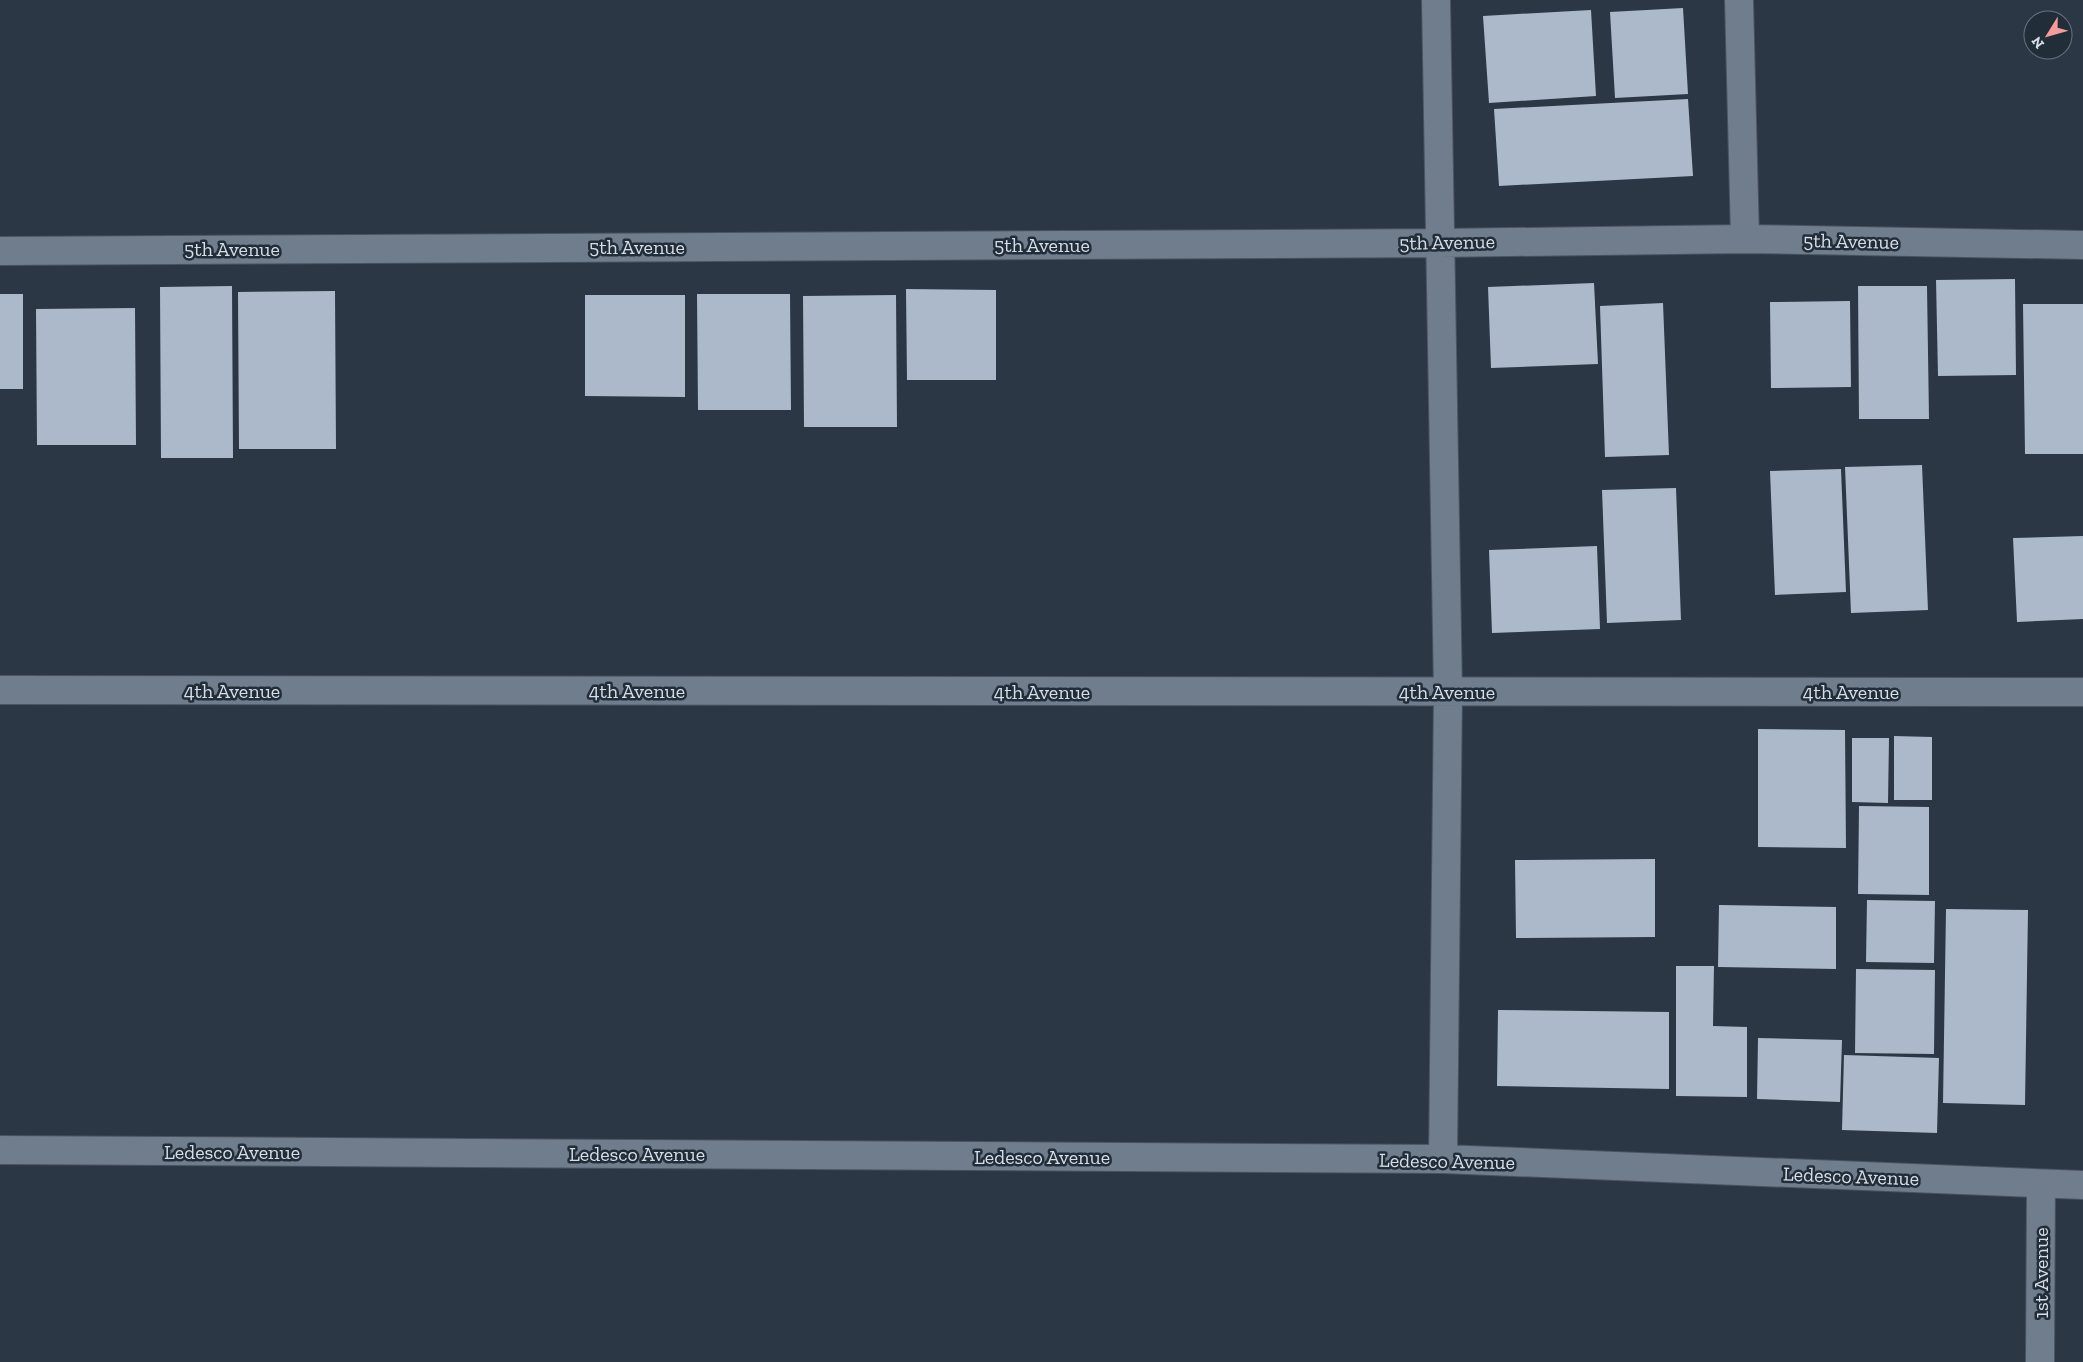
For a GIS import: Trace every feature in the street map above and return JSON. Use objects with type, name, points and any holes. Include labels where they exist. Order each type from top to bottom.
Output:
[{"type":"street","points":[[1436,0],[1448,692],[1443,1159]]},
{"type":"street","points":[[1739,0],[1744,239]]},
{"type":"street","name":"5th Avenue","points":[[0,251],[1440,243],[1744,239],[2083,245]]},
{"type":"street","name":"4th Avenue","points":[[0,690],[2083,692]]},
{"type":"street","name":"Ledesco Avenue","points":[[0,1150],[1443,1159],[2083,1185]]},
{"type":"street","name":"1st Avenue","points":[[2040,1362],[2041,1184]]},
{"type":"building","points":[[1683,8],[1688,94],[1615,98],[1610,12]]},
{"type":"building","points":[[1591,10],[1596,96],[1489,103],[1483,16]]},
{"type":"building","points":[[1688,99],[1693,176],[1499,186],[1494,109]]},
{"type":"building","points":[[2015,279],[2016,375],[1938,376],[1936,280]]},
{"type":"building","points":[[1594,283],[1598,364],[1491,368],[1488,287]]},
{"type":"building","points":[[232,286],[233,458],[161,458],[160,287]]},
{"type":"building","points":[[1858,286],[1927,286],[1929,419],[1859,419]]},
{"type":"building","points":[[906,289],[996,290],[996,380],[907,380]]},
{"type":"building","points":[[335,291],[336,449],[239,449],[238,292]]},
{"type":"building","points":[[0,294],[23,294],[23,389],[0,389]]},
{"type":"building","points":[[697,294],[790,294],[791,410],[698,410]]},
{"type":"building","points":[[585,295],[685,295],[685,397],[585,396]]},
{"type":"building","points":[[896,295],[897,427],[804,427],[803,296]]},
{"type":"building","points":[[1850,301],[1851,387],[1771,388],[1770,302]]},
{"type":"building","points":[[1663,303],[1669,455],[1605,457],[1600,306]]},
{"type":"building","points":[[2023,304],[2083,304],[2083,454],[2025,454]]},
{"type":"building","points":[[135,308],[136,445],[37,445],[36,309]]},
{"type":"building","points":[[1922,465],[1928,610],[1851,613],[1845,467]]},
{"type":"building","points":[[1841,469],[1846,592],[1775,595],[1770,471]]},
{"type":"building","points":[[1676,488],[1681,620],[1607,623],[1602,490]]},
{"type":"building","points":[[2083,536],[2083,619],[2017,622],[2013,538]]},
{"type":"building","points":[[1597,546],[1600,629],[1492,633],[1489,550]]},
{"type":"building","points":[[1758,729],[1845,730],[1846,848],[1758,847]]},
{"type":"building","points":[[1894,736],[1932,737],[1932,800],[1894,800]]},
{"type":"building","points":[[1852,738],[1889,738],[1888,803],[1852,802]]},
{"type":"building","points":[[1859,806],[1929,807],[1929,895],[1858,894]]},
{"type":"building","points":[[1655,859],[1655,937],[1516,938],[1515,860]]},
{"type":"building","points":[[1867,900],[1935,901],[1934,963],[1866,962]]},
{"type":"building","points":[[1719,905],[1836,907],[1836,969],[1718,967]]},
{"type":"building","points":[[1946,909],[2028,910],[2025,1105],[1943,1103]]},
{"type":"building","points":[[1676,966],[1714,966],[1713,1026],[1747,1027],[1747,1097],[1676,1096]]},
{"type":"building","points":[[1856,969],[1935,970],[1934,1054],[1855,1053]]},
{"type":"building","points":[[1498,1010],[1669,1012],[1669,1089],[1497,1086]]},
{"type":"building","points":[[1758,1038],[1842,1040],[1840,1102],[1757,1099]]},
{"type":"building","points":[[1844,1055],[1939,1058],[1937,1133],[1842,1130]]}]
